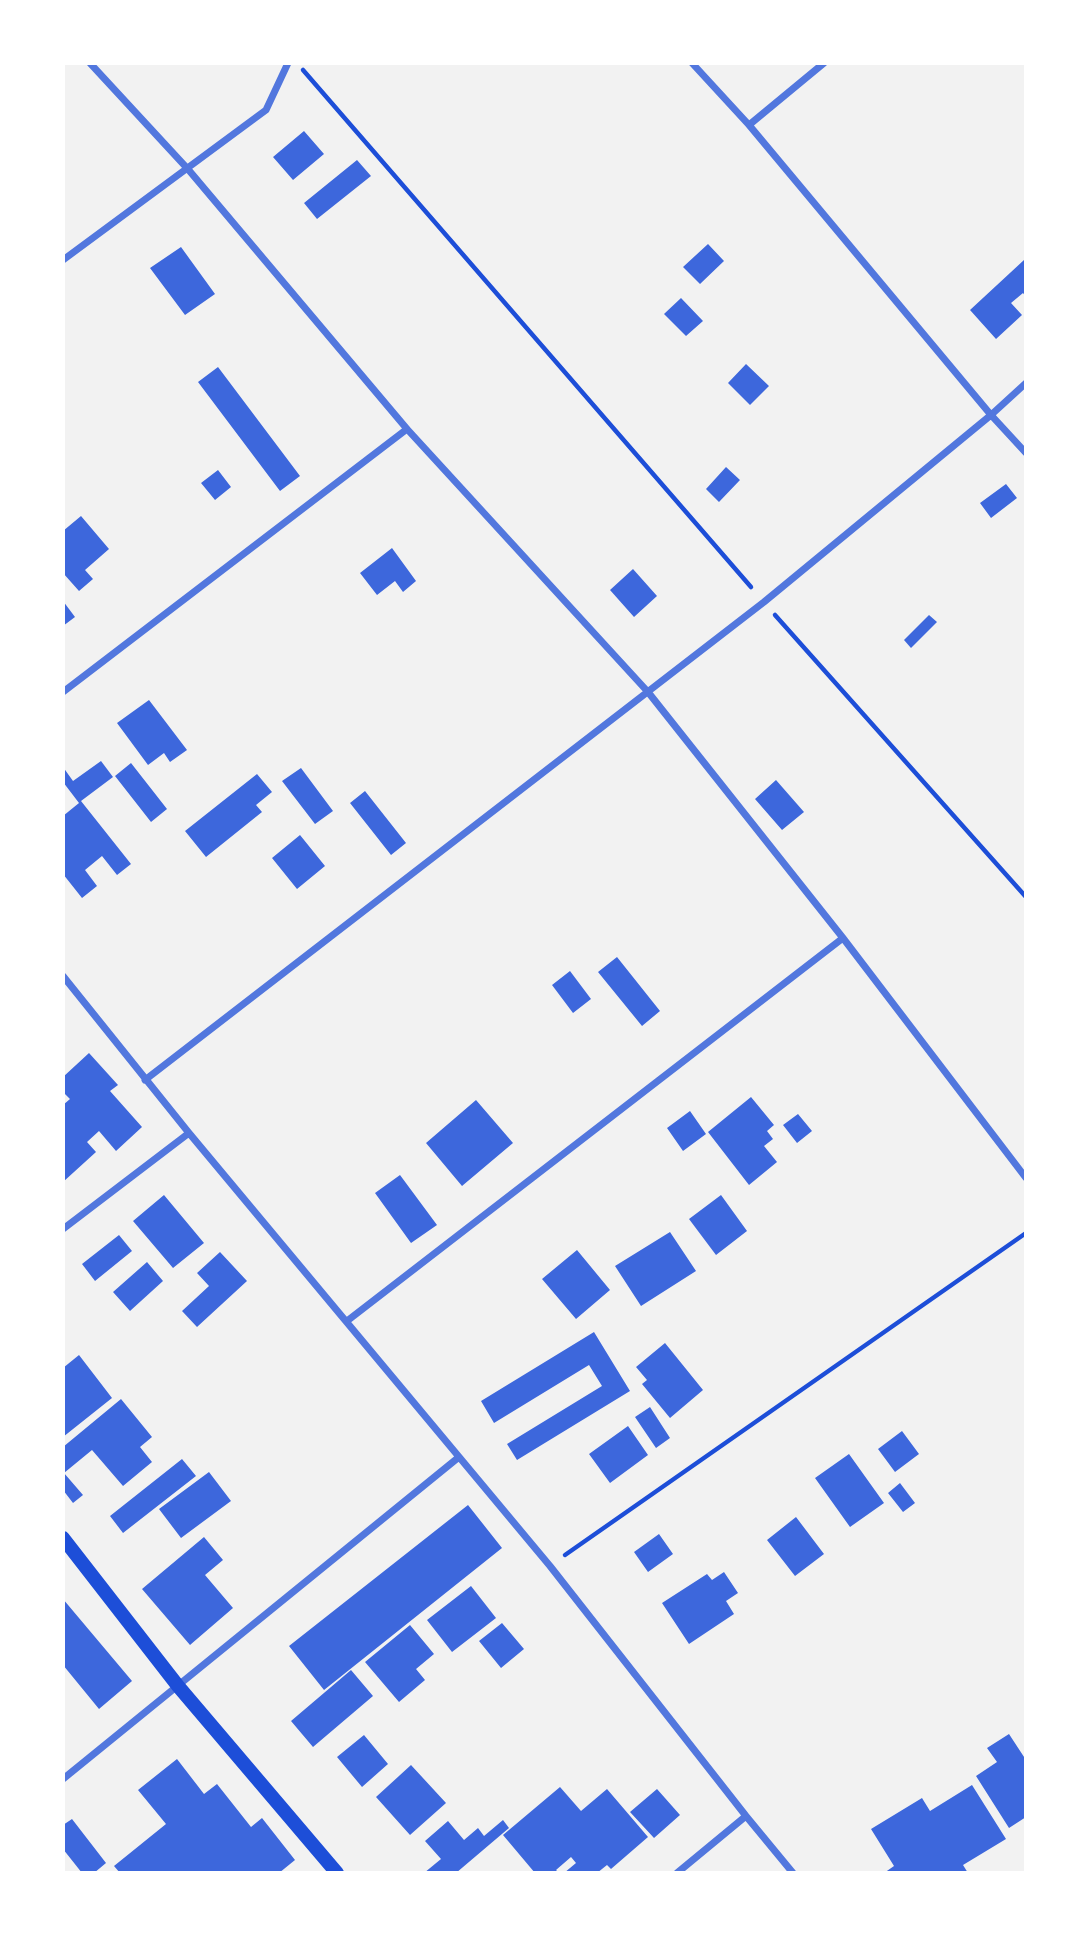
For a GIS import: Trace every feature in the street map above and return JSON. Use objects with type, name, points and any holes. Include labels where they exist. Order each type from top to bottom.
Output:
[{"type":"main road","points":[[63,1538],[178,1686],[337,1873]]},
{"type":"street","points":[[90,63],[187,168],[407,429],[648,692],[844,937],[1026,1178]]},
{"type":"street","points":[[63,260],[266,110],[288,63]]},
{"type":"street","points":[[692,63],[748,125],[991,415],[1026,453]]},
{"type":"street","points":[[748,125],[824,63]]},
{"type":"street","points":[[145,1080],[764,602],[991,415],[1026,383]]},
{"type":"street","points":[[63,692],[407,429]]},
{"type":"street","points":[[347,1321],[844,937]]},
{"type":"street","points":[[63,976],[188,1133],[550,1566],[793,1873]]},
{"type":"street","points":[[63,1229],[188,1133]]},
{"type":"street","points":[[63,1779],[459,1457]]},
{"type":"street","points":[[677,1873],[746,1816]]},
{"type":"path","points":[[297,63],[764,602],[1026,897]]},
{"type":"path","points":[[550,1566],[1026,1233]]},
{"type":"building","points":[[304,131],[324,154],[293,180],[273,157]]},
{"type":"building","points":[[357,160],[371,176],[317,219],[304,203]]},
{"type":"building","points":[[708,244],[724,261],[700,284],[683,267]]},
{"type":"building","points":[[181,247],[215,294],[185,315],[150,268]]},
{"type":"building","points":[[1024,260],[1026,297],[1023,293],[1011,303],[1022,315],[996,339],[970,310]]},
{"type":"building","points":[[681,298],[703,321],[686,336],[664,314]]},
{"type":"building","points":[[746,364],[769,386],[750,405],[728,383]]},
{"type":"building","points":[[218,367],[300,476],[280,491],[198,382]]},
{"type":"building","points":[[726,467],[740,480],[719,502],[706,489]]},
{"type":"building","points":[[218,470],[231,487],[215,500],[201,483]]},
{"type":"building","points":[[1006,484],[1017,498],[991,518],[980,503]]},
{"type":"building","points":[[81,516],[109,549],[85,570],[93,579],[79,591],[63,573],[63,531]]},
{"type":"building","points":[[392,548],[416,581],[403,592],[395,581],[377,595],[360,573]]},
{"type":"building","points":[[633,569],[657,596],[634,617],[610,590]]},
{"type":"building","points":[[63,601],[75,617],[63,626]]},
{"type":"building","points":[[929,615],[937,622],[911,648],[904,640]]},
{"type":"building","points":[[149,700],[187,750],[170,762],[164,753],[148,765],[117,723]]},
{"type":"building","points":[[101,761],[113,777],[81,801],[131,864],[117,875],[102,856],[85,870],[97,886],[82,898],[63,874],[63,816],[79,803],[63,782],[63,767],[73,781]]},
{"type":"building","points":[[131,763],[167,809],[151,822],[115,776]]},
{"type":"building","points":[[301,768],[333,811],[315,824],[282,781]]},
{"type":"building","points":[[257,774],[272,792],[256,805],[262,812],[206,857],[185,831]]},
{"type":"building","points":[[776,780],[804,812],[782,830],[755,799]]},
{"type":"building","points":[[365,791],[406,843],[391,855],[350,803]]},
{"type":"building","points":[[300,835],[325,866],[297,889],[272,858]]},
{"type":"building","points":[[617,957],[660,1011],[642,1026],[598,972]]},
{"type":"building","points":[[570,971],[591,999],[573,1013],[552,985]]},
{"type":"building","points":[[89,1053],[118,1085],[110,1091],[142,1127],[116,1151],[99,1131],[87,1142],[96,1152],[63,1182],[63,1105],[70,1099],[63,1092],[63,1077]]},
{"type":"building","points":[[751,1097],[774,1125],[767,1131],[773,1139],[764,1146],[777,1162],[749,1185],[708,1132]]},
{"type":"building","points":[[476,1100],[513,1143],[462,1186],[426,1143]]},
{"type":"building","points":[[690,1111],[706,1134],[683,1151],[667,1128]]},
{"type":"building","points":[[798,1114],[812,1131],[797,1143],[783,1125]]},
{"type":"building","points":[[400,1175],[437,1225],[411,1243],[375,1193]]},
{"type":"building","points":[[164,1195],[204,1243],[173,1268],[133,1221]]},
{"type":"building","points":[[721,1195],[747,1231],[716,1255],[689,1219]]},
{"type":"building","points":[[670,1232],[696,1271],[641,1306],[615,1266]]},
{"type":"building","points":[[119,1235],[132,1251],[95,1281],[82,1264]]},
{"type":"building","points":[[577,1250],[610,1290],[576,1319],[542,1279]]},
{"type":"building","points":[[220,1252],[247,1281],[197,1327],[182,1311],[209,1286],[197,1273]]},
{"type":"building","points":[[147,1262],[163,1281],[130,1311],[113,1292]]},
{"type":"building","points":[[594,1332],[630,1391],[517,1460],[507,1444],[602,1386],[589,1365],[494,1423],[481,1401]]},
{"type":"building","points":[[665,1343],[703,1390],[670,1418],[642,1384],[647,1380],[636,1367]]},
{"type":"building","points":[[79,1355],[112,1398],[63,1437],[63,1368]]},
{"type":"building","points":[[121,1399],[152,1437],[140,1447],[152,1462],[123,1486],[92,1450],[64,1473],[83,1495],[73,1503],[63,1490],[63,1447]]},
{"type":"building","points":[[650,1407],[670,1438],[656,1448],[635,1417]]},
{"type":"building","points":[[628,1426],[648,1455],[610,1483],[589,1454]]},
{"type":"building","points":[[902,1431],[919,1454],[895,1472],[878,1449]]},
{"type":"building","points":[[849,1454],[884,1503],[850,1527],[815,1478]]},
{"type":"building","points":[[182,1459],[196,1476],[123,1533],[110,1516]]},
{"type":"building","points":[[209,1472],[231,1501],[181,1538],[159,1509]]},
{"type":"building","points":[[900,1483],[915,1503],[903,1512],[888,1493]]},
{"type":"building","points":[[468,1505],[502,1548],[324,1690],[289,1646]]},
{"type":"building","points":[[796,1517],[824,1554],[795,1576],[767,1540]]},
{"type":"building","points":[[659,1534],[673,1554],[648,1572],[634,1552]]},
{"type":"building","points":[[204,1537],[223,1560],[205,1575],[233,1608],[190,1645],[142,1589]]},
{"type":"building","points":[[724,1572],[738,1593],[726,1601],[734,1614],[689,1644],[662,1603],[707,1574],[712,1580]]},
{"type":"building","points":[[471,1586],[496,1618],[452,1652],[427,1620]]},
{"type":"building","points":[[63,1599],[132,1681],[99,1709],[63,1665]]},
{"type":"building","points":[[502,1623],[524,1649],[501,1668],[479,1641]]},
{"type":"building","points":[[410,1625],[434,1654],[416,1669],[425,1680],[399,1702],[365,1662]]},
{"type":"building","points":[[351,1670],[373,1696],[313,1747],[291,1721]]},
{"type":"building","points":[[1009,1734],[1026,1760],[1026,1817],[1009,1828],[976,1776],[997,1762],[987,1748]]},
{"type":"building","points":[[364,1735],[388,1764],[362,1787],[337,1757]]},
{"type":"building","points":[[177,1759],[204,1794],[217,1784],[251,1827],[262,1818],[295,1860],[279,1873],[120,1873],[114,1866],[166,1824],[138,1790]]},
{"type":"building","points":[[411,1765],[446,1803],[410,1835],[376,1797]]},
{"type":"building","points":[[972,1785],[1006,1839],[963,1865],[968,1873],[884,1873],[894,1866],[871,1829],[922,1798],[930,1811]]},
{"type":"building","points":[[560,1787],[581,1811],[607,1789],[648,1837],[611,1869],[607,1865],[597,1873],[564,1873],[576,1863],[571,1857],[556,1870],[559,1873],[535,1873],[503,1835]]},
{"type":"building","points":[[657,1789],[680,1815],[654,1838],[630,1812]]},
{"type":"building","points":[[72,1819],[106,1863],[94,1873],[82,1873],[63,1849],[63,1825]]},
{"type":"building","points":[[503,1820],[509,1828],[456,1873],[424,1873],[441,1859],[425,1841],[448,1821],[464,1840],[478,1828],[484,1836]]}]
